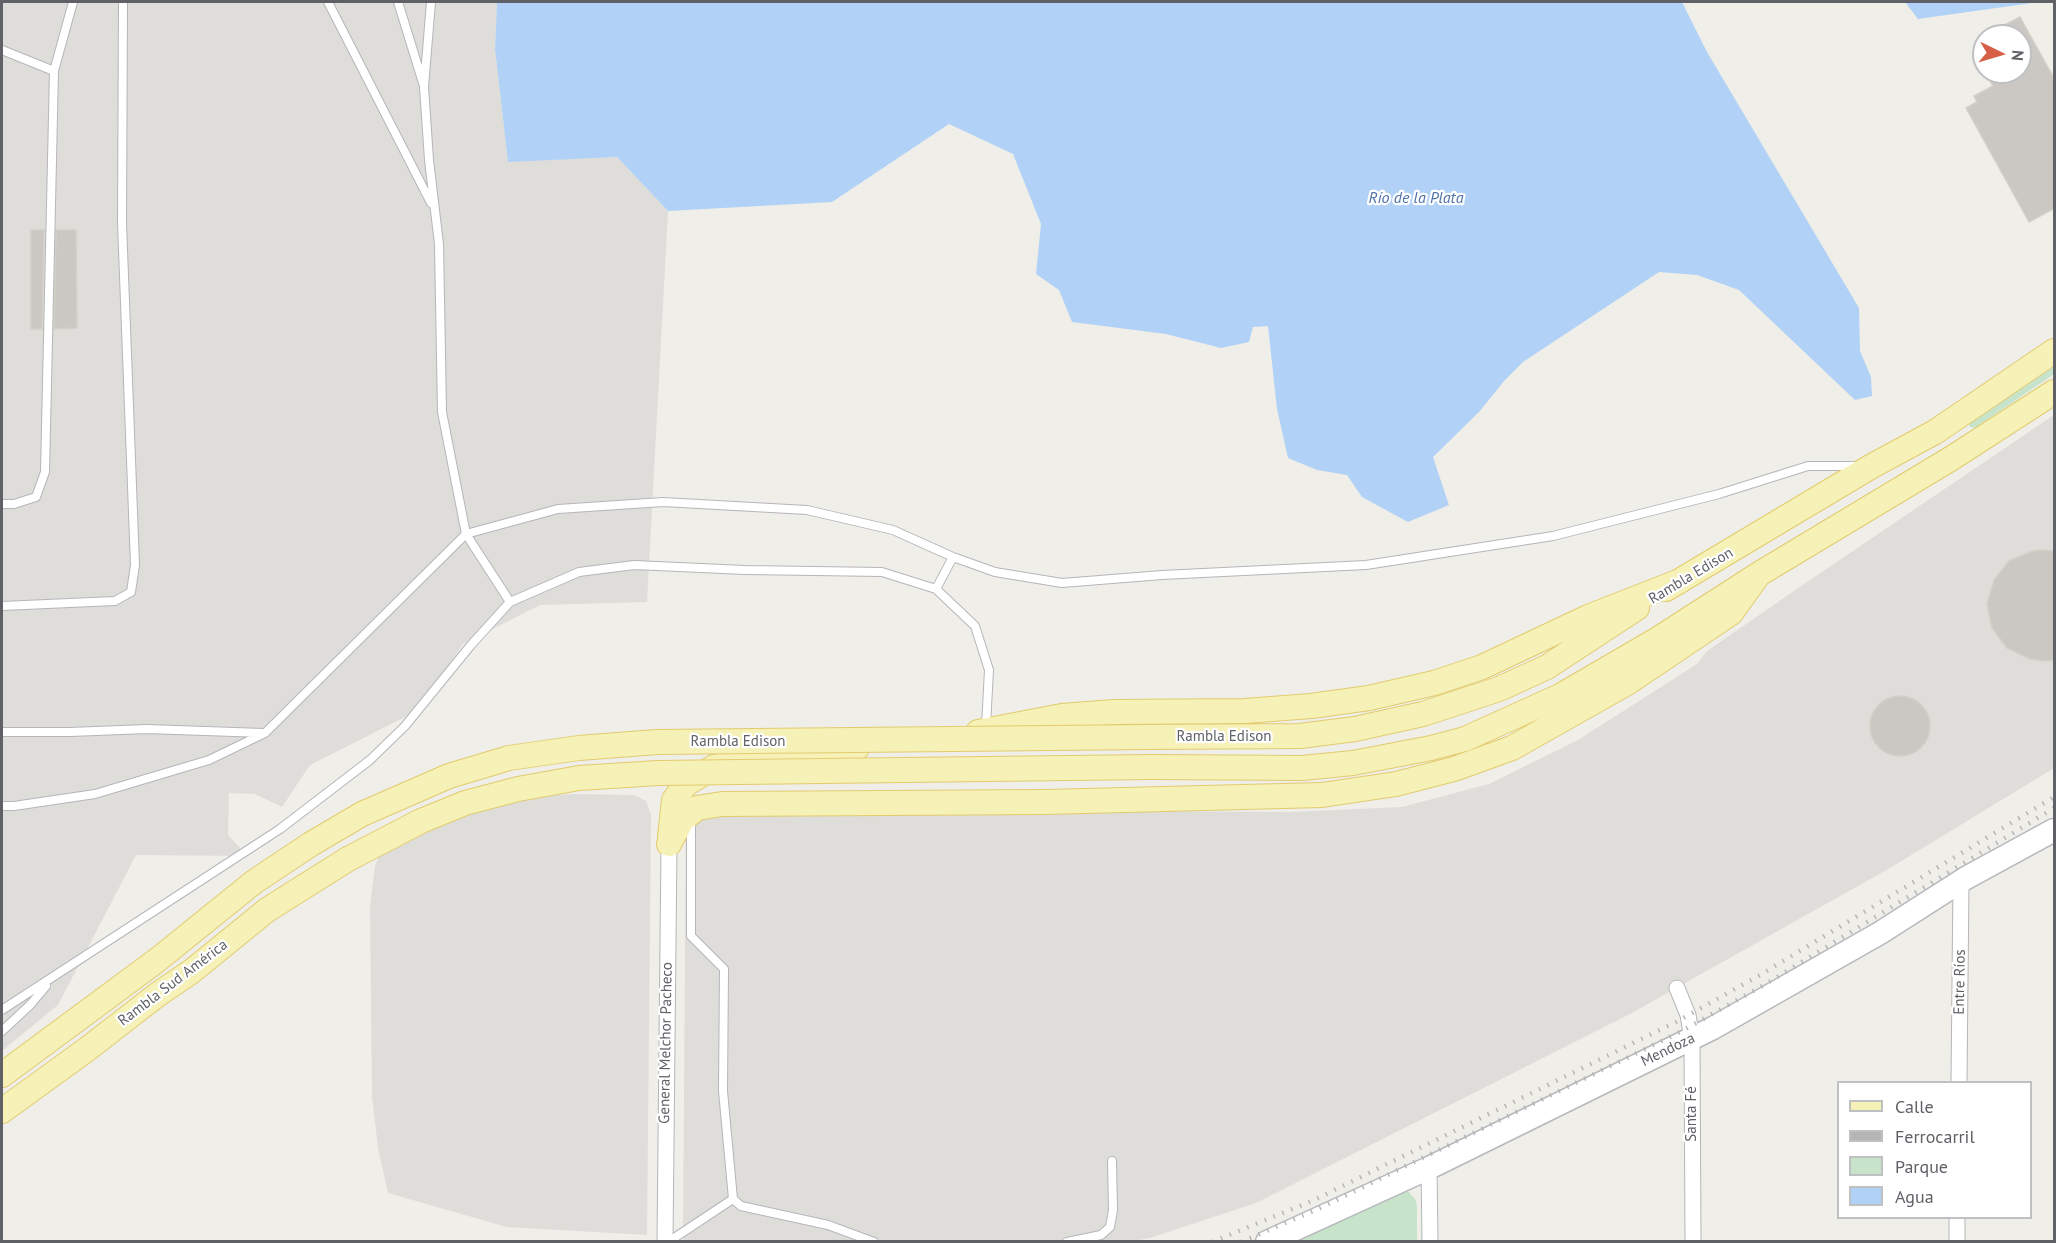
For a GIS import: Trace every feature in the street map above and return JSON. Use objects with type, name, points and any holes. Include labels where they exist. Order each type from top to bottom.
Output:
[{"type":"main road","name":"Rambla Edison","points":[[311,844],[362,814],[449,776],[509,758],[579,748],[657,742],[1300,736],[1355,729],[1423,714],[1499,689],[1546,667],[1680,581],[1872,466],[1935,432],[2055,351]]},
{"type":"main road","name":"Rambla Edison","points":[[348,859],[421,821],[465,803],[518,789],[579,778],[658,773],[1151,767],[1302,768],[1353,763],[1465,739],[1560,696],[1658,639],[2055,392]]},
{"type":"main road","points":[[669,844],[682,820],[697,808],[722,804],[1045,802],[1322,795],[1396,784],[1454,769],[1512,748],[1627,683],[1731,613],[1760,574]]},
{"type":"main road","points":[[669,844],[674,800],[686,784],[714,767],[986,731],[1062,716],[1114,712],[1245,711],[1311,706],[1369,698],[1434,683],[1482,667],[1588,617],[1680,581]]},
{"type":"main road","name":"Rambla Sud América","points":[[2,1075],[156,961],[254,882],[311,844]]},
{"type":"main road","name":"Rambla Sud América","points":[[2,1111],[192,971],[267,910],[348,859]]},
{"type":"street","name":"Mendoza","points":[[1267,1242],[1429,1168],[1692,1039],[1880,933],[1961,881],[2055,830]]},
{"type":"street","name":"General Melchor Pacheco","points":[[667,1242],[669,844]]},
{"type":"street","name":"Entre Ríos","points":[[1959,1081],[1961,881]]},
{"type":"street","name":"Santa Fé","points":[[1677,988],[1688,1015],[1692,1039],[1693,1242]]},
{"type":"street","points":[[1429,1168],[1430,1242]]},
{"type":"street","points":[[1957,1219],[1957,1242]]},
{"type":"lane","points":[[2,504],[14,504],[36,496],[45,472],[54,71],[73,2]]},
{"type":"lane","points":[[2,606],[115,601],[131,592],[135,566],[123,223],[123,2]]},
{"type":"lane","points":[[328,2],[430,200],[439,244]]},
{"type":"lane","points":[[398,2],[424,87]]},
{"type":"lane","points":[[431,2],[424,87],[429,160],[439,244],[442,412],[466,534],[510,602]]},
{"type":"lane","points":[[2,50],[54,71]]},
{"type":"lane","points":[[2,806],[95,794],[209,760],[265,733],[466,534],[558,509],[663,501],[807,510],[893,530],[953,557],[995,572],[1062,583],[1162,575],[1365,565],[1554,536],[1719,494],[1809,466],[1872,466]]},
{"type":"lane","points":[[936,589],[953,557]]},
{"type":"lane","points":[[2,1010],[280,830],[370,760],[417,714],[471,645],[510,602],[579,572],[634,565],[882,572],[936,589],[975,626],[988,670],[986,731]]},
{"type":"lane","points":[[2,732],[147,729],[265,733]]},
{"type":"lane","points":[[691,813],[691,936],[695,943],[724,969],[723,1091],[733,1199],[741,1206],[828,1225],[874,1242]]},
{"type":"lane","points":[[2,1031],[30,1005],[51,980]]},
{"type":"lane","points":[[1067,1242],[1101,1235],[1110,1227],[1113,1210],[1112,1161]]},
{"type":"lane","points":[[667,1242],[733,1199]]},
{"type":"shaded area","points":[[2,2],[497,2],[495,49],[508,161],[617,157],[668,211],[647,602],[540,605],[463,644],[422,705],[403,718],[310,765],[282,807],[255,794],[229,793],[228,835],[248,856],[136,855],[58,1005],[2,1051]]},
{"type":"shaded area","points":[[2054,415],[2054,768],[1890,868],[1630,1014],[1256,1203],[1150,1238],[1128,1242],[683,1242],[686,808],[1291,812],[1402,807],[1489,784],[1578,740],[1697,664],[1707,651]]},
{"type":"shaded area","points":[[634,795],[646,801],[651,815],[647,1235],[507,1227],[388,1193],[378,1148],[372,1096],[370,907],[375,866],[382,850],[403,831],[537,796]]},
{"type":"green space","points":[[2054,362],[2054,374],[1975,428],[1970,427],[1969,423]]},
{"type":"green space","points":[[1401,1189],[1407,1190],[1417,1205],[1417,1241],[1290,1242]]},
{"type":"water","name":"Río de la Plata","points":[[497,2],[1682,2],[1707,52],[1859,308],[1860,351],[1871,377],[1872,396],[1855,400],[1739,290],[1697,275],[1659,272],[1523,362],[1479,412],[1433,457],[1449,505],[1408,522],[1362,497],[1347,475],[1317,470],[1288,458],[1277,409],[1268,326],[1253,327],[1249,342],[1221,348],[1166,334],[1072,322],[1059,290],[1036,274],[1041,224],[1013,154],[949,124],[832,202],[668,211],[617,157],[508,162],[495,49]]},
{"type":"water","points":[[1905,2],[2039,2],[1918,19]]},
{"type":"building","points":[[2020,17],[2024,24],[2007,24]]},
{"type":"building","points":[[2032,39],[2055,80],[2055,208],[2029,222],[1966,108],[1977,102],[1974,96],[1993,86],[1992,84],[2032,84]]},
{"type":"building","points":[[31,230],[44,230],[42,329],[31,329]]},
{"type":"building","points":[[56,230],[76,230],[77,328],[54,329]]},
{"type":"building","points":[[2032,551],[2055,551],[2055,660],[2043,661],[2030,659],[2007,648],[1992,628],[1987,604],[1994,580],[2009,561]]},
{"type":"building","points":[[1894,696],[1906,696],[1922,704],[1928,714],[1930,726],[1928,738],[1922,748],[1906,756],[1894,756],[1878,748],[1870,732],[1870,720],[1878,704]]},
{"type":"railway","points":[[1212,1242],[1312,1201],[1676,1022],[1760,975],[2054,797]]},
{"type":"railway","points":[[1241,1242],[1318,1209],[1680,1032],[1764,985],[2054,808]]}]
